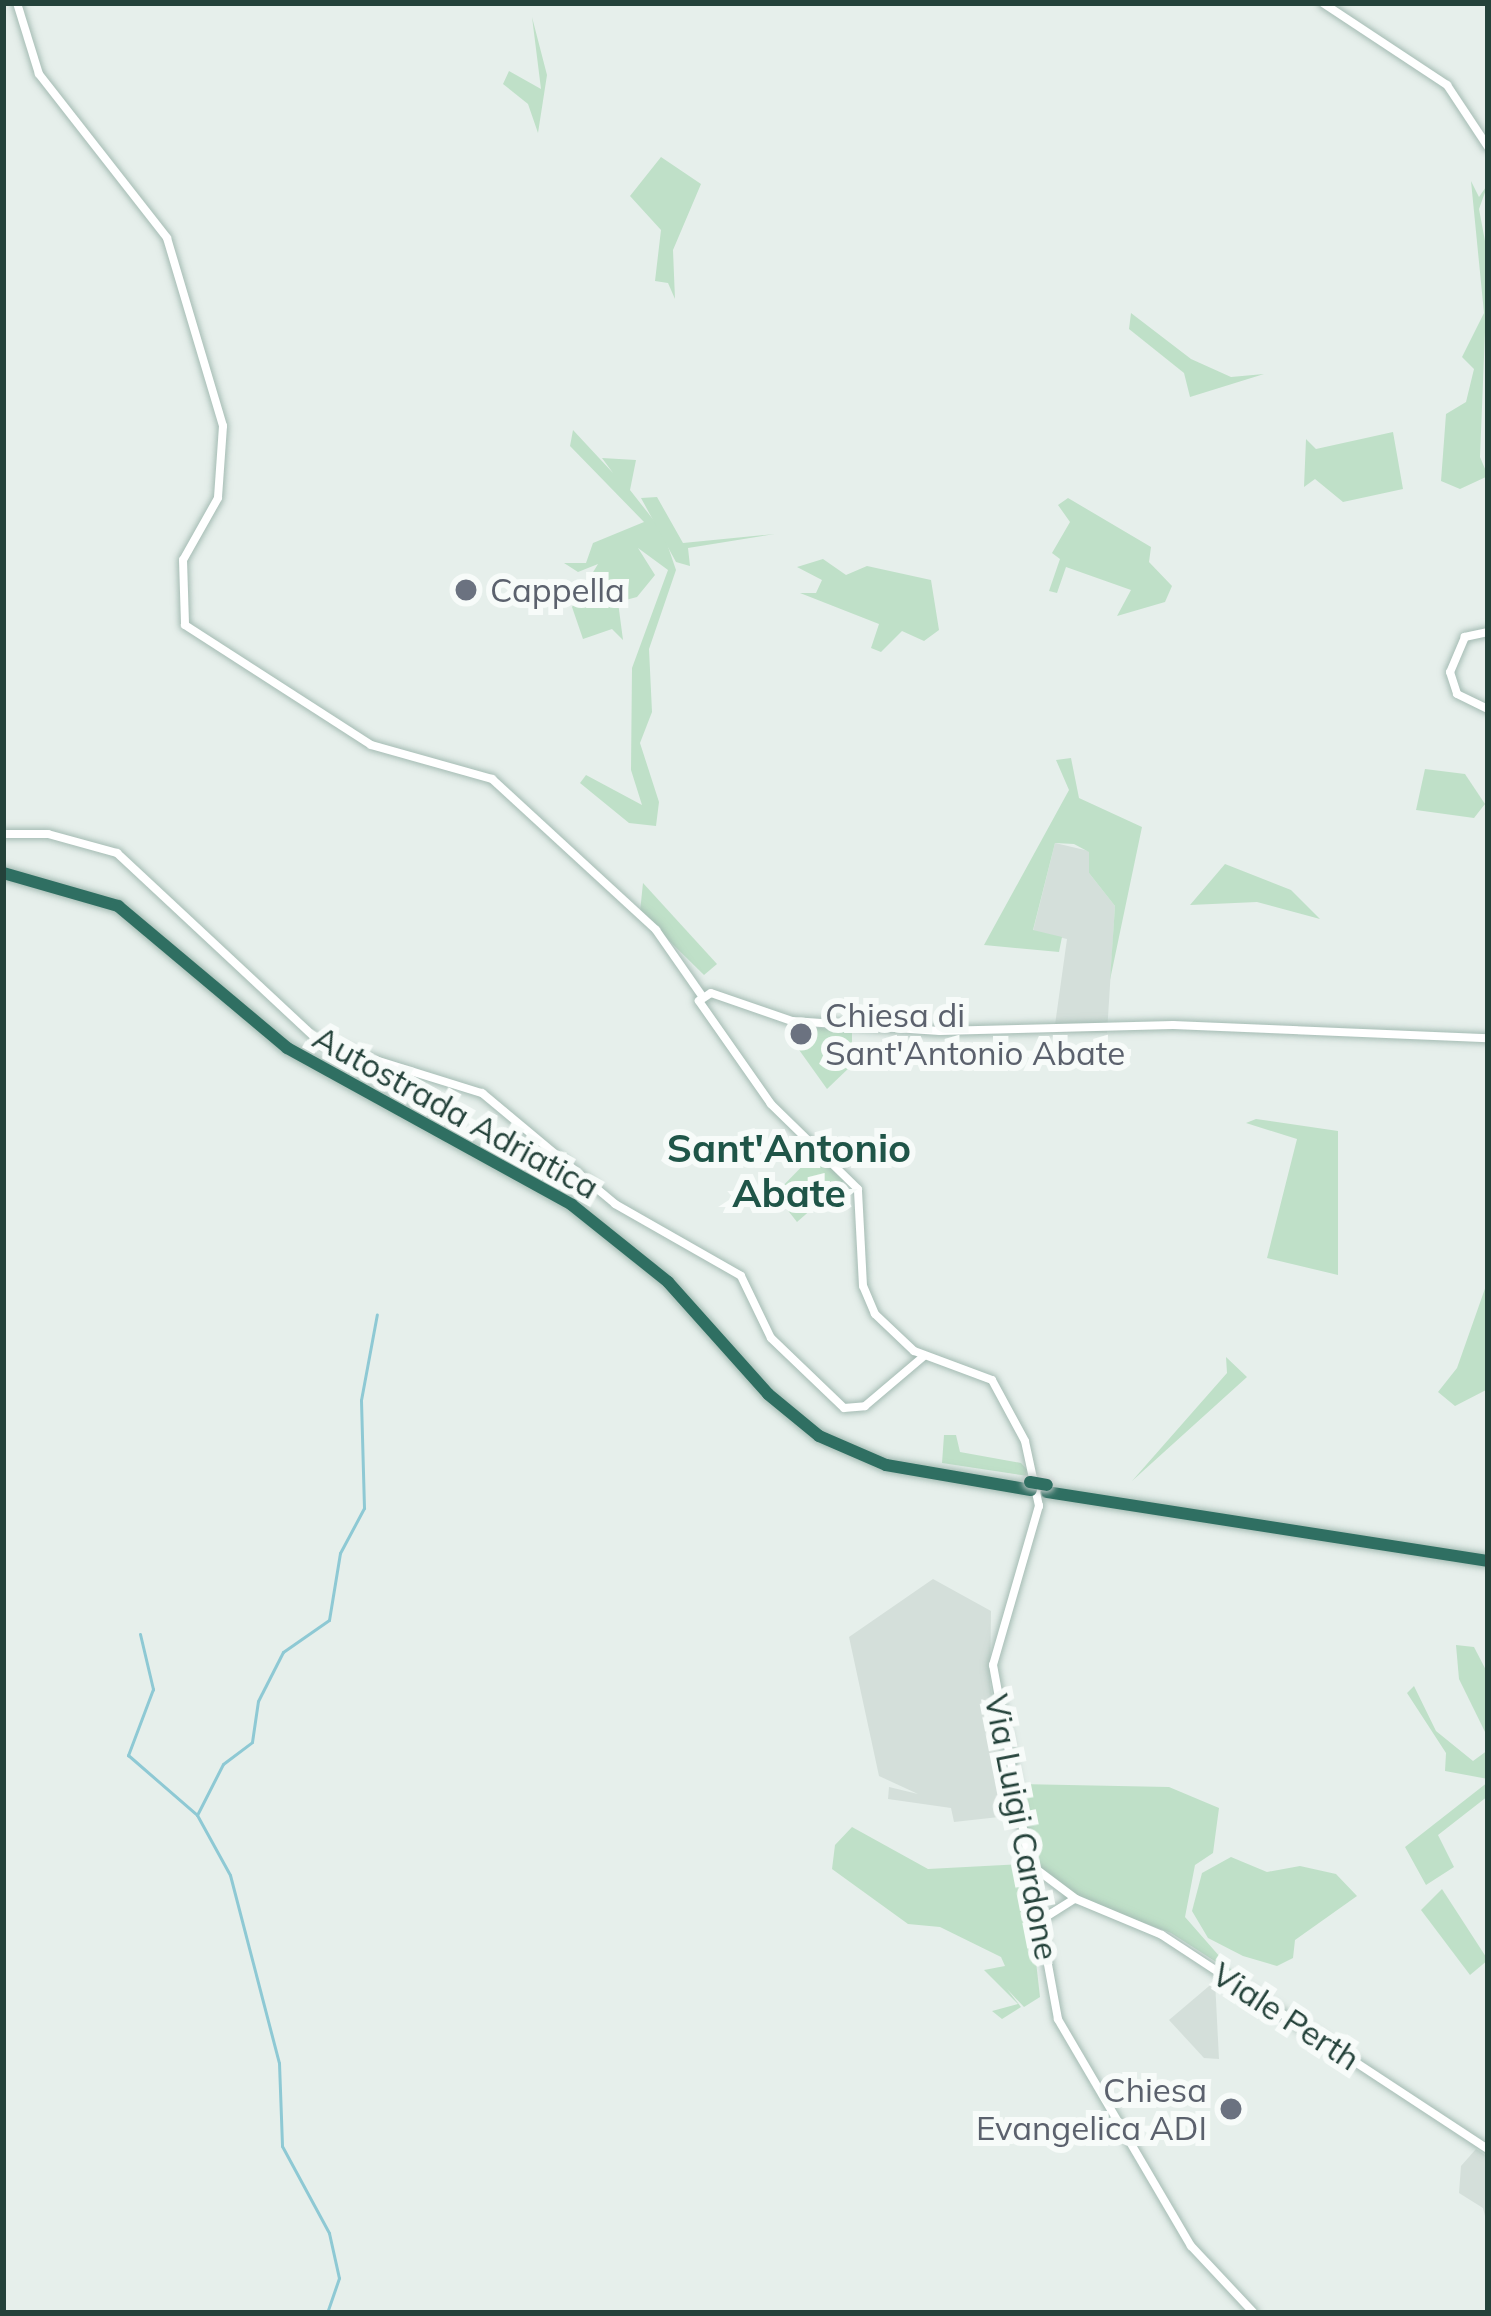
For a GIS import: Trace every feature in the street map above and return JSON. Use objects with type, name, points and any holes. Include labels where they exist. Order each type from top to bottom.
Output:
[{"type":"highway","name":"Autostrada Adriatica","points":[[3,869],[71,877],[124,901],[275,1031],[621,1232],[750,1370],[828,1433],[932,1470],[1488,1557]]},
{"type":"main road","points":[[6,3],[18,8]]},
{"type":"main road","points":[[1323,3],[1447,85],[1488,147]]},
{"type":"main road","name":"Via Luigi Cardone","points":[[18,8],[39,74],[166,238],[191,346],[223,426],[218,498],[183,560],[184,625],[371,745],[492,779],[626,901],[702,996],[700,1008],[711,1015],[771,1104],[852,1179],[866,1297],[889,1331],[924,1356],[992,1380],[1039,1478],[1037,1515],[993,1664],[1058,2019],[1079,2066],[1191,2246],[1254,2313]]},
{"type":"main road","points":[[1488,632],[1465,637],[1450,672],[1457,694],[1488,710]]},
{"type":"main road","points":[[3,834],[49,834],[117,853],[320,1043],[482,1093],[615,1204],[741,1276],[771,1338],[844,1408],[865,1406],[924,1356]]},
{"type":"main road","points":[[702,996],[792,1021],[940,1031],[1173,1025],[1488,1038]]},
{"type":"main road","points":[[711,1015],[720,1002]]},
{"type":"main road","name":"Viale Perth","points":[[1031,1865],[1071,1897]]},
{"type":"main road","points":[[1036,1888],[1054,1886]]},
{"type":"main road","name":"Viale Perth","points":[[1036,1888],[1071,1897],[1162,1935],[1488,2149]]},
{"type":"main road","points":[[1043,1928],[1048,1909],[1071,1897]]},
{"type":"shaded area","points":[[1055,843],[1089,851],[1089,873],[1115,906],[1107,1033],[1054,1032],[1067,939],[1033,931]]},
{"type":"shaded area","points":[[933,1579],[991,1611],[990,1685],[1017,1815],[954,1822],[951,1808],[888,1799],[889,1787],[918,1794],[879,1776],[849,1637]]},
{"type":"shaded area","points":[[1215,1981],[1219,2059],[1204,2058],[1169,2020]]},
{"type":"shaded area","points":[[1476,2149],[1488,2157],[1487,2224],[1483,2208],[1459,2193],[1461,2166]]},
{"type":"green space","points":[[532,17],[547,75],[538,133],[528,104],[503,84],[509,71],[541,89]]},
{"type":"green space","points":[[661,157],[701,184],[673,250],[675,299],[668,283],[655,281],[661,230],[630,196]]},
{"type":"green space","points":[[1471,181],[1479,197],[1488,184],[1479,209],[1488,257],[1480,457],[1488,476],[1460,489],[1441,481],[1446,414],[1466,402],[1474,369],[1462,357],[1484,313]]},
{"type":"green space","points":[[1131,313],[1191,359],[1231,377],[1264,374],[1190,397],[1184,373],[1129,329]]},
{"type":"green space","points":[[573,430],[613,473],[602,458],[636,460],[630,490],[663,532],[676,570],[649,649],[652,712],[640,743],[659,802],[656,826],[629,823],[580,783],[586,775],[642,805],[631,770],[632,668],[668,570],[638,548],[655,575],[637,597],[618,602],[623,640],[612,629],[583,639],[572,607],[598,564],[578,572],[564,563],[586,563],[593,543],[644,522],[570,446]]},
{"type":"green space","points":[[1393,432],[1403,489],[1343,502],[1315,479],[1304,487],[1306,439],[1316,449]]},
{"type":"green space","points":[[657,497],[683,543],[775,534],[688,548],[690,566],[676,562],[641,498]]},
{"type":"green space","points":[[1068,498],[1151,547],[1149,562],[1172,586],[1165,602],[1117,616],[1131,590],[1066,567],[1057,593],[1049,591],[1060,559],[1052,553],[1070,522],[1058,505]]},
{"type":"green space","points":[[823,559],[846,575],[867,566],[931,580],[939,630],[924,641],[902,631],[881,652],[871,648],[879,624],[800,593],[816,593],[822,580],[797,567]]},
{"type":"green space","points":[[1071,758],[1079,798],[1142,827],[1110,980],[1115,906],[1089,873],[1089,852],[1074,844],[1055,843],[1033,930],[1062,937],[1059,952],[984,945],[1069,790],[1056,760]]},
{"type":"green space","points":[[1425,769],[1465,774],[1485,804],[1474,818],[1416,810]]},
{"type":"green space","points":[[1225,864],[1291,890],[1320,919],[1257,902],[1190,905]]},
{"type":"green space","points":[[643,883],[717,964],[704,975],[640,912]]},
{"type":"green space","points":[[810,1027],[852,1031],[852,1065],[827,1089],[797,1047]]},
{"type":"green space","points":[[1256,1119],[1338,1131],[1338,1275],[1267,1258],[1297,1139],[1246,1123]]},
{"type":"green space","points":[[816,1152],[846,1179],[797,1222],[775,1194]]},
{"type":"green space","points":[[1488,1280],[1488,1389],[1455,1406],[1438,1392],[1457,1368]]},
{"type":"green space","points":[[1226,1357],[1247,1377],[1132,1481],[1227,1373]]},
{"type":"green space","points":[[944,1435],[956,1435],[960,1452],[1021,1463],[1034,1477],[942,1463]]},
{"type":"green space","points":[[1456,1645],[1474,1647],[1488,1674],[1488,1738],[1459,1679]]},
{"type":"green space","points":[[1414,1686],[1436,1731],[1473,1761],[1488,1750],[1488,1779],[1445,1771],[1446,1753],[1407,1693]]},
{"type":"green space","points":[[1488,1782],[1488,1796],[1438,1835],[1454,1867],[1426,1885],[1405,1847]]},
{"type":"green space","points":[[1018,1784],[1169,1787],[1219,1808],[1213,1853],[1195,1865],[1185,1917],[1235,1974],[1171,1933],[1067,1894],[1034,1868]]},
{"type":"green space","points":[[852,1827],[928,1869],[1025,1864],[1040,1997],[1024,2007],[1007,1989],[1021,2007],[1002,2019],[992,2011],[1018,2004],[984,1970],[1005,1966],[1001,1957],[940,1927],[908,1924],[832,1869],[835,1845]]},
{"type":"green space","points":[[1231,1857],[1267,1872],[1300,1866],[1336,1874],[1357,1896],[1295,1940],[1293,1958],[1277,1966],[1243,1956],[1208,1938],[1192,1911],[1202,1873]]},
{"type":"green space","points":[[1442,1889],[1488,1960],[1470,1975],[1421,1910]]},
{"type":"waterway","points":[[197,1815],[223,1764],[252,1742],[258,1701],[283,1652],[329,1620],[340,1553],[364,1508],[361,1400],[377,1314]]},
{"type":"waterway","points":[[140,1634],[153,1689],[128,1755],[197,1815],[230,1875],[279,2063],[282,2146],[329,2233],[339,2278],[327,2313]]},
{"type":"place","name":"Cappella","points":[[466,590]]},
{"type":"place","name":"Chiesa di Sant'Antonio Abate","points":[[801,1034]]},
{"type":"place","name":"Chiesa Evangelica ADI","points":[[1231,2109]]},
{"type":"district","name":"Sant'Antonio Abate","points":[[789,1172]]}]
